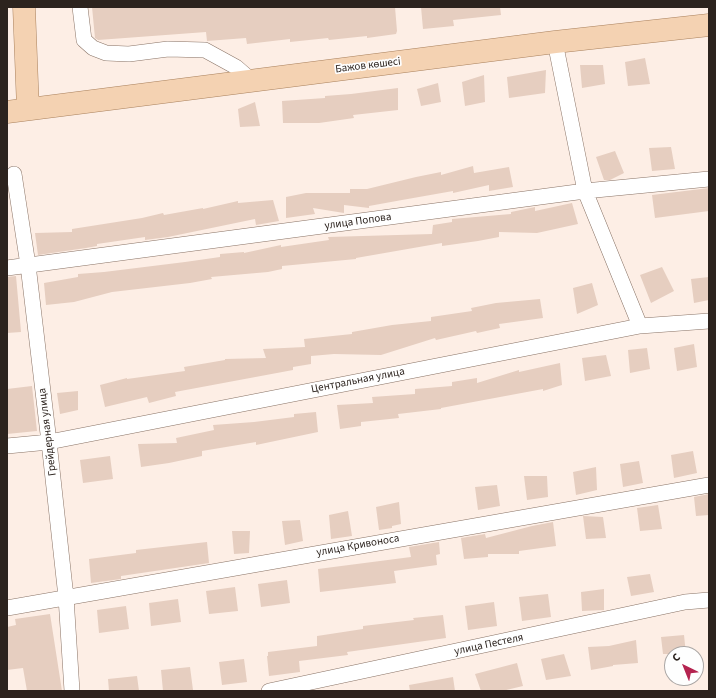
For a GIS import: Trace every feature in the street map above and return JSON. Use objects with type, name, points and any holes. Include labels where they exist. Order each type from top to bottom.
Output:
[{"type":"main road","points":[[24,7],[28,109]]},
{"type":"main road","name":"Бажов көшесі","points":[[7,112],[555,42],[709,26]]},
{"type":"street","points":[[80,7],[84,40],[93,48],[106,53],[128,54],[168,48],[205,50],[236,67],[252,81]]},
{"type":"street","points":[[555,42],[585,191],[640,326]]},
{"type":"street","name":"Грейдерная улица","points":[[14,174],[28,265],[49,442],[66,597],[72,691]]},
{"type":"street","name":"улица Попова","points":[[7,268],[585,191],[709,179]]},
{"type":"street","name":"Центральная улица","points":[[7,446],[49,442],[640,326],[709,321]]},
{"type":"street","name":"улица Кривоноса","points":[[7,608],[709,485]]},
{"type":"street","name":"улица Пестеля","points":[[269,691],[685,602],[709,600]]},
{"type":"building","points":[[92,7],[395,7],[397,31],[396,34],[367,38],[367,36],[329,40],[328,38],[290,42],[290,39],[247,44],[246,38],[207,41],[206,32],[98,40],[95,38]]},
{"type":"building","points":[[421,7],[500,7],[501,15],[453,20],[454,26],[423,29]]},
{"type":"building","points":[[645,58],[650,84],[628,86],[625,62]]},
{"type":"building","points":[[580,65],[603,65],[605,84],[582,88]]},
{"type":"building","points":[[546,70],[545,93],[509,98],[507,77]]},
{"type":"building","points":[[484,75],[485,102],[465,106],[462,82]]},
{"type":"building","points":[[438,83],[441,102],[421,106],[417,89]]},
{"type":"building","points":[[398,88],[398,110],[353,115],[354,118],[319,123],[283,123],[282,101],[325,98],[325,96]]},
{"type":"building","points":[[255,102],[260,126],[240,127],[238,109]]},
{"type":"building","points":[[671,147],[675,169],[652,171],[649,148]]},
{"type":"building","points":[[615,151],[624,173],[610,180],[604,180],[596,157]]},
{"type":"building","points":[[473,166],[474,173],[509,167],[513,187],[489,191],[489,185],[453,193],[453,191],[369,206],[369,208],[344,205],[344,213],[313,208],[315,214],[286,218],[286,197],[306,193],[350,193],[350,189],[367,189],[441,172],[441,175]]},
{"type":"building","points":[[709,188],[709,211],[655,218],[652,195]]},
{"type":"building","points":[[273,200],[279,221],[256,225],[255,219],[168,237],[145,240],[145,237],[38,255],[35,233],[72,232],[72,229],[142,218],[163,213],[164,215],[203,209],[238,201],[238,203]]},
{"type":"building","points":[[572,203],[578,224],[537,233],[499,232],[499,237],[478,241],[442,246],[442,243],[356,259],[282,266],[282,269],[268,272],[211,277],[212,279],[190,283],[112,292],[74,302],[46,305],[44,283],[78,277],[78,274],[220,257],[220,254],[244,253],[281,245],[281,247],[329,240],[328,237],[432,234],[433,225],[452,222],[452,219],[511,214],[511,212],[535,207],[535,211]]},
{"type":"building","points":[[662,267],[674,291],[651,303],[640,275]]},
{"type":"building","points":[[16,276],[21,332],[7,333],[7,277]]},
{"type":"building","points":[[709,277],[709,300],[694,303],[691,279]]},
{"type":"building","points":[[592,283],[598,305],[577,314],[573,288]]},
{"type":"building","points":[[540,299],[543,318],[499,324],[500,328],[477,333],[476,331],[436,340],[435,338],[381,355],[334,354],[311,356],[311,364],[293,367],[293,370],[175,392],[176,396],[149,403],[147,397],[105,407],[100,385],[127,378],[185,371],[184,367],[225,359],[266,358],[263,349],[305,347],[304,339],[352,334],[352,332],[392,325],[431,321],[431,317],[472,311],[471,308],[496,303]]},
{"type":"building","points":[[694,344],[697,367],[677,371],[674,348]]},
{"type":"building","points":[[647,348],[650,369],[630,373],[628,350]]},
{"type":"building","points":[[606,355],[611,376],[585,381],[582,358]]},
{"type":"building","points":[[560,363],[562,385],[543,391],[543,389],[441,409],[398,414],[399,418],[361,422],[361,426],[340,429],[337,405],[373,403],[372,397],[415,394],[415,389],[452,386],[452,382],[477,378],[477,383],[519,370],[519,372]]},
{"type":"building","points":[[32,386],[37,431],[7,434],[7,389]]},
{"type":"building","points":[[78,391],[78,410],[60,414],[57,393]]},
{"type":"building","points":[[316,412],[318,432],[256,445],[256,442],[202,451],[202,456],[141,467],[138,444],[177,443],[176,438],[214,430],[213,425],[294,417],[294,414]]},
{"type":"building","points":[[693,451],[697,473],[674,478],[671,455]]},
{"type":"building","points":[[110,456],[113,479],[83,483],[80,460]]},
{"type":"building","points":[[639,461],[643,483],[623,487],[620,464]]},
{"type":"building","points":[[596,467],[597,490],[576,495],[573,472]]},
{"type":"building","points":[[524,476],[547,476],[548,497],[527,500]]},
{"type":"building","points":[[497,485],[500,506],[478,510],[475,487]]},
{"type":"building","points":[[709,494],[709,515],[696,516],[694,497]]},
{"type":"building","points":[[399,502],[401,524],[392,526],[392,528],[379,530],[376,507]]},
{"type":"building","points":[[658,505],[662,529],[640,531],[637,508]]},
{"type":"building","points":[[348,511],[352,536],[331,539],[329,515]]},
{"type":"building","points":[[583,516],[603,517],[606,538],[586,539]]},
{"type":"building","points":[[300,520],[303,541],[285,545],[282,521]]},
{"type":"building","points":[[553,522],[556,546],[519,551],[519,554],[488,554],[488,557],[464,559],[461,538],[485,534],[486,538]]},
{"type":"building","points":[[232,531],[250,531],[249,553],[234,554]]},
{"type":"building","points":[[207,542],[209,563],[121,576],[121,579],[91,583],[89,559],[136,553],[136,550]]},
{"type":"building","points":[[439,542],[440,554],[436,555],[437,565],[394,571],[396,583],[320,592],[318,569],[411,557],[409,547]]},
{"type":"building","points":[[650,574],[654,592],[631,596],[627,577]]},
{"type":"building","points":[[287,580],[290,603],[261,607],[258,584]]},
{"type":"building","points":[[235,587],[238,611],[209,614],[206,591]]},
{"type":"building","points":[[604,589],[604,610],[582,611],[581,592]]},
{"type":"building","points":[[548,594],[551,617],[522,621],[519,597]]},
{"type":"building","points":[[178,599],[181,622],[151,626],[149,603]]},
{"type":"building","points":[[494,602],[497,626],[468,630],[465,606]]},
{"type":"building","points":[[126,606],[129,629],[99,633],[97,610]]},
{"type":"building","points":[[50,614],[62,691],[27,691],[23,668],[7,670],[7,627],[16,625],[15,619]]},
{"type":"building","points":[[443,615],[446,638],[347,652],[348,655],[299,661],[300,672],[269,676],[268,652],[317,646],[317,636],[363,629],[363,626]]},
{"type":"building","points":[[684,635],[685,646],[664,646],[663,654],[661,637]]},
{"type":"building","points":[[636,640],[638,663],[613,665],[591,670],[588,647],[609,646]]},
{"type":"building","points":[[564,654],[571,676],[546,680],[541,659]]},
{"type":"building","points":[[244,659],[247,682],[222,685],[219,662]]},
{"type":"building","points":[[517,663],[523,686],[502,691],[481,691],[475,674]]},
{"type":"building","points":[[190,667],[193,690],[163,691],[161,670]]},
{"type":"building","points":[[137,676],[139,691],[109,691],[108,679]]},
{"type":"building","points":[[453,677],[455,691],[410,691],[409,685]]}]
